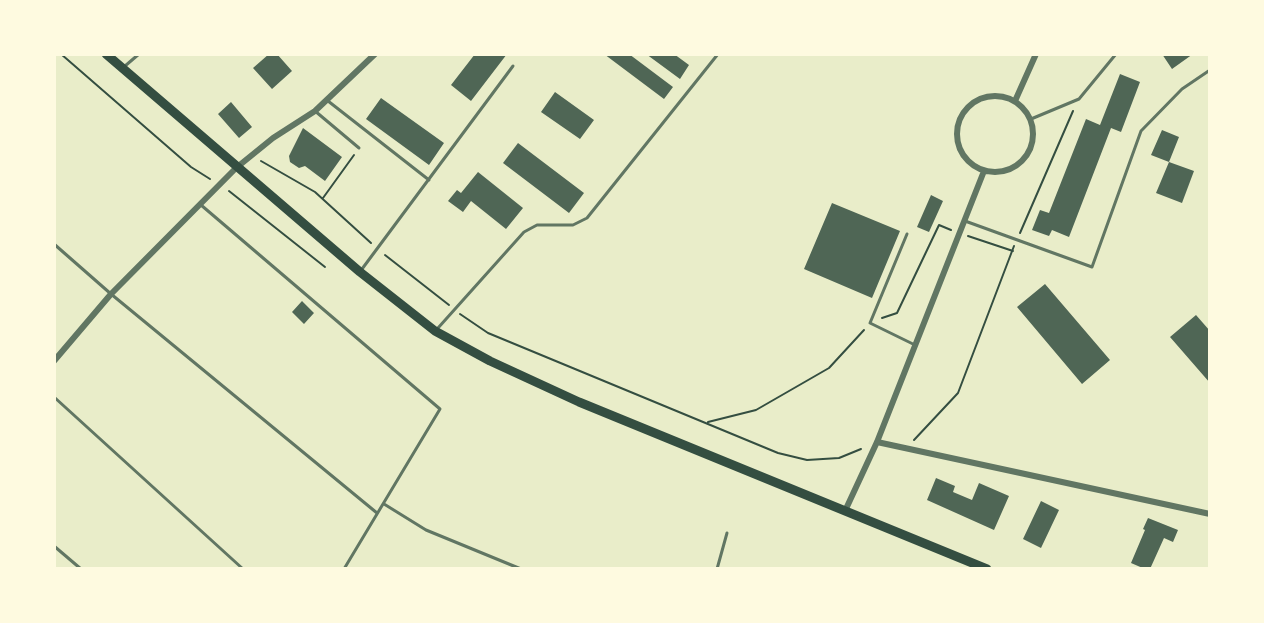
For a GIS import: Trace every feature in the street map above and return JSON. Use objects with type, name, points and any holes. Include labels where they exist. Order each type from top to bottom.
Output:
[{"type":"main road","points":[[106,54],[236,168],[435,331],[490,361],[579,402],[987,569]]},
{"type":"street","points":[[54,361],[111,294],[236,168],[315,111],[375,54]]},
{"type":"street","points":[[1015,101],[1036,54]]},
{"type":"street","points":[[985,97],[1015,101],[1031,119],[1033,141],[1024,158],[1011,168],[984,171],[975,166],[960,148],[959,124],[964,113],[985,97]]},
{"type":"street","points":[[845,511],[877,442],[984,171]]},
{"type":"street","points":[[877,442],[1210,514]]},
{"type":"lane","points":[[122,68],[139,54]]},
{"type":"lane","points":[[435,331],[524,232],[537,225],[573,225],[587,218],[718,54]]},
{"type":"lane","points":[[1031,119],[1079,99],[1116,54]]},
{"type":"lane","points":[[360,272],[513,66]]},
{"type":"lane","points":[[965,221],[1092,267],[1141,131],[1182,89],[1210,70]]},
{"type":"lane","points":[[327,100],[429,180]]},
{"type":"lane","points":[[315,111],[359,148]]},
{"type":"lane","points":[[200,205],[440,409],[344,569]]},
{"type":"lane","points":[[907,234],[870,323],[915,345]]},
{"type":"lane","points":[[54,244],[377,513]]},
{"type":"lane","points":[[54,397],[243,569]]},
{"type":"lane","points":[[383,504],[426,530],[521,569]]},
{"type":"lane","points":[[717,569],[727,533]]},
{"type":"lane","points":[[54,546],[81,569]]},
{"type":"path","points":[[61,54],[191,167],[220,185],[325,267]]},
{"type":"path","points":[[906,448],[958,393],[1017,240],[1079,99]]},
{"type":"path","points":[[322,199],[359,148]]},
{"type":"path","points":[[251,155],[322,199],[377,249],[488,333],[778,453],[807,460],[839,458],[877,442]]},
{"type":"path","points":[[705,423],[756,410],[829,368],[870,323],[897,313],[939,225],[1013,251]]},
{"type":"building","points":[[269,54],[277,54],[292,71],[272,89],[253,68]]},
{"type":"building","points":[[475,54],[507,54],[471,101],[451,85]]},
{"type":"building","points":[[604,54],[629,54],[673,87],[664,99]]},
{"type":"building","points":[[646,54],[674,54],[689,65],[680,79]]},
{"type":"building","points":[[1162,54],[1193,54],[1172,69]]},
{"type":"building","points":[[1120,74],[1140,82],[1121,132],[1111,128],[1069,237],[1052,230],[1049,236],[1032,230],[1040,210],[1049,213],[1086,119],[1100,125]]},
{"type":"building","points":[[555,92],[594,120],[580,139],[541,112]]},
{"type":"building","points":[[381,98],[444,143],[429,165],[366,119]]},
{"type":"building","points":[[231,102],[252,127],[239,138],[218,114]]},
{"type":"building","points":[[303,128],[342,157],[325,181],[305,166],[299,168],[290,162],[289,156]]},
{"type":"building","points":[[1162,130],[1179,137],[1169,162],[1151,155]]},
{"type":"building","points":[[518,143],[584,193],[569,213],[503,163]]},
{"type":"building","points":[[1169,162],[1194,171],[1182,203],[1156,193]]},
{"type":"building","points":[[478,172],[523,208],[506,229],[471,201],[463,212],[448,201],[457,190],[461,193]]},
{"type":"building","points":[[931,195],[943,201],[929,232],[917,227]]},
{"type":"building","points":[[832,203],[900,231],[872,298],[804,269]]},
{"type":"building","points":[[1045,284],[1110,360],[1082,384],[1017,307]]},
{"type":"building","points":[[302,301],[314,313],[304,324],[292,312]]},
{"type":"building","points":[[1196,315],[1210,331],[1210,383],[1170,337]]},
{"type":"building","points":[[936,478],[955,486],[953,492],[972,500],[979,483],[1009,496],[994,530],[927,500]]},
{"type":"building","points":[[1041,501],[1059,510],[1041,548],[1023,539]]},
{"type":"building","points":[[1148,518],[1178,530],[1173,542],[1164,538],[1150,569],[1145,569],[1131,563]]}]
